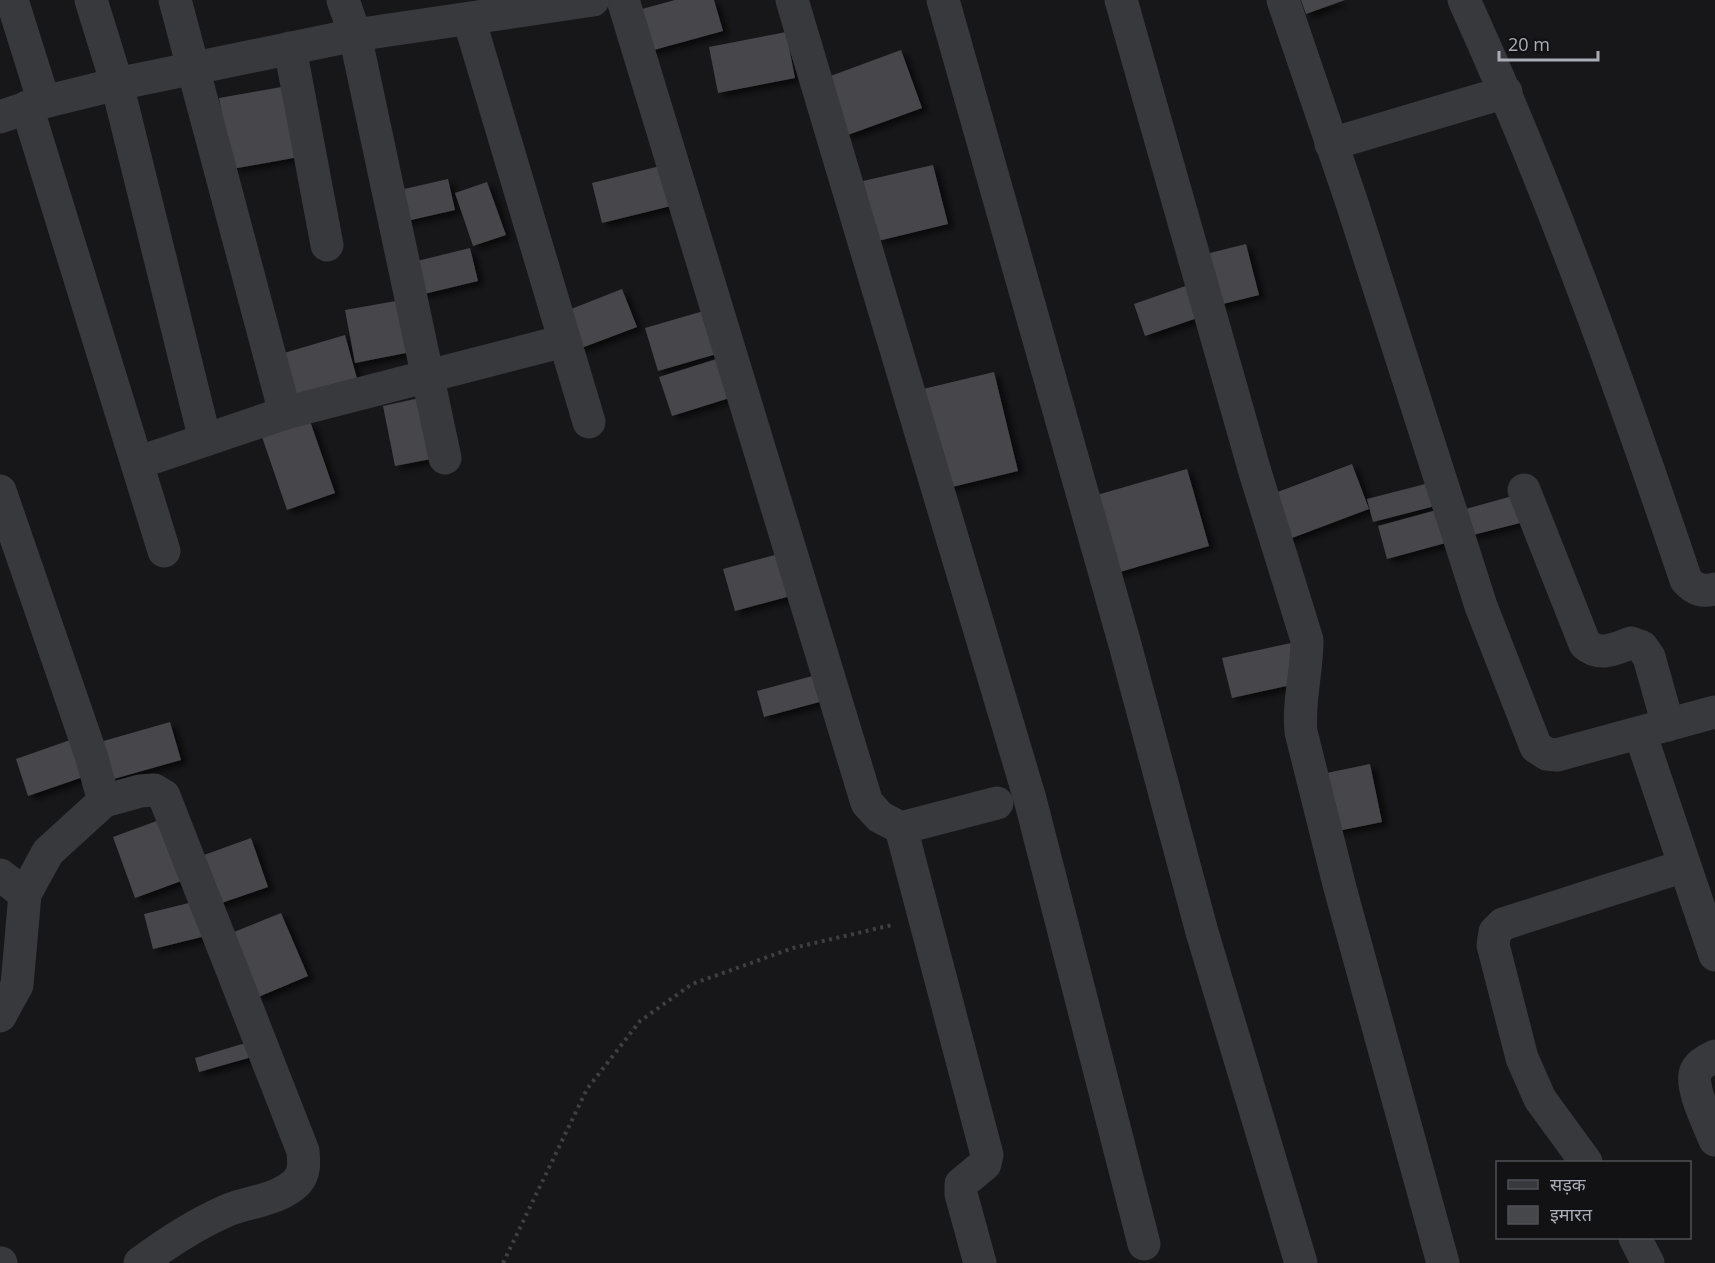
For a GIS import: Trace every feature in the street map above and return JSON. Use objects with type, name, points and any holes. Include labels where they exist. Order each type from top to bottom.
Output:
[{"type":"street","points":[[12,0],[24,109],[164,550]]},
{"type":"street","points":[[91,0],[117,84],[205,440]]},
{"type":"street","points":[[175,0],[195,68],[285,413]]},
{"type":"street","points":[[343,0],[355,35],[445,458]]},
{"type":"street","points":[[24,109],[117,84],[355,35],[487,11],[593,0]]},
{"type":"street","points":[[623,0],[867,803],[880,817],[901,828],[997,803]]},
{"type":"street","points":[[792,0],[1030,799],[1144,1244]]},
{"type":"street","points":[[943,0],[1124,641],[1202,932],[1300,1263]]},
{"type":"street","points":[[1121,0],[1255,472],[1307,640],[1307,665],[1299,714],[1301,732],[1340,888],[1443,1263]]},
{"type":"street","points":[[1283,0],[1481,606],[1536,747],[1547,754],[1557,755],[1715,712]]},
{"type":"street","points":[[1464,0],[1506,92],[1564,236],[1627,406],[1686,580],[1703,592],[1715,589]]},
{"type":"street","points":[[487,11],[564,340],[589,422]]},
{"type":"street","points":[[290,48],[327,245]]},
{"type":"street","points":[[1331,144],[1506,92]]},
{"type":"street","points":[[137,463],[285,413],[428,378],[564,340]]},
{"type":"street","points":[[1524,489],[1585,644],[1593,651],[1605,652],[1631,643],[1642,647],[1649,657],[1654,729],[1684,866],[1715,955]]},
{"type":"street","points":[[0,491],[8,539],[91,755],[104,801]]},
{"type":"street","points":[[0,1016],[17,985],[13,885],[104,801],[140,791],[154,790],[164,796],[170,806],[303,1151],[304,1167],[298,1180],[280,1194],[230,1210],[180,1234],[140,1263]]},
{"type":"street","points":[[901,828],[987,1155],[985,1164],[961,1184],[961,1194],[980,1263]]},
{"type":"street","points":[[1586,1161],[1540,1099],[1522,1058],[1493,945],[1495,932],[1503,924],[1684,866]]},
{"type":"street","points":[[1715,1056],[1704,1062],[1696,1071],[1694,1083],[1715,1140]]},
{"type":"street","points":[[1636,1239],[1648,1263]]},
{"type":"path","points":[[503,1263],[587,1089],[640,1021],[692,984],[781,952],[925,918]]},
{"type":"building","points":[[675,0],[714,0],[723,31],[643,53],[631,12]]},
{"type":"building","points":[[1301,0],[1345,0],[1306,14]]},
{"type":"building","points":[[786,32],[795,78],[718,93],[709,47]]},
{"type":"building","points":[[901,50],[922,108],[845,136],[825,78]]},
{"type":"building","points":[[287,86],[299,157],[232,169],[219,98]]},
{"type":"building","points":[[933,165],[948,224],[878,241],[863,181]]},
{"type":"building","points":[[660,166],[671,206],[602,223],[592,183]]},
{"type":"building","points":[[448,179],[455,210],[398,223],[391,192]]},
{"type":"building","points":[[487,182],[506,235],[473,246],[455,193]]},
{"type":"building","points":[[1246,244],[1259,295],[1215,306],[1202,255]]},
{"type":"building","points":[[470,248],[478,281],[420,295],[413,262]]},
{"type":"building","points":[[1194,283],[1206,315],[1145,336],[1134,304]]},
{"type":"building","points":[[622,289],[637,327],[576,350],[561,313]]},
{"type":"building","points":[[407,299],[416,351],[355,363],[345,310]]},
{"type":"building","points":[[707,310],[720,353],[658,371],[645,328]]},
{"type":"building","points":[[345,335],[359,386],[288,407],[274,356]]},
{"type":"building","points":[[723,357],[736,396],[672,416],[659,377]]},
{"type":"building","points":[[994,372],[1018,471],[944,489],[919,390]]},
{"type":"building","points":[[424,397],[436,458],[395,466],[383,406]]},
{"type":"building","points":[[310,421],[335,493],[287,510],[262,437]]},
{"type":"building","points":[[1352,464],[1369,509],[1284,541],[1267,496]]},
{"type":"building","points":[[1187,469],[1209,546],[1113,574],[1090,497]]},
{"type":"building","points":[[1437,481],[1443,504],[1373,522],[1367,499]]},
{"type":"building","points":[[1516,495],[1524,522],[1469,536],[1462,510]]},
{"type":"building","points":[[1444,508],[1453,541],[1387,559],[1378,526]]},
{"type":"building","points":[[786,552],[798,594],[735,611],[723,569]]},
{"type":"building","points":[[1291,643],[1300,683],[1232,698],[1222,658]]},
{"type":"building","points":[[816,675],[823,701],[764,717],[757,691]]},
{"type":"building","points":[[170,722],[181,760],[110,780],[100,742]]},
{"type":"building","points":[[73,739],[86,776],[28,796],[16,759]]},
{"type":"building","points":[[1370,764],[1382,822],[1328,833],[1317,775]]},
{"type":"building","points":[[162,819],[184,880],[135,898],[113,837]]},
{"type":"building","points":[[251,838],[268,887],[210,907],[193,859]]},
{"type":"building","points":[[201,900],[210,935],[153,949],[144,914]]},
{"type":"building","points":[[281,913],[308,976],[256,998],[229,934]]},
{"type":"building","points":[[259,1039],[263,1054],[199,1072],[195,1058]]}]
